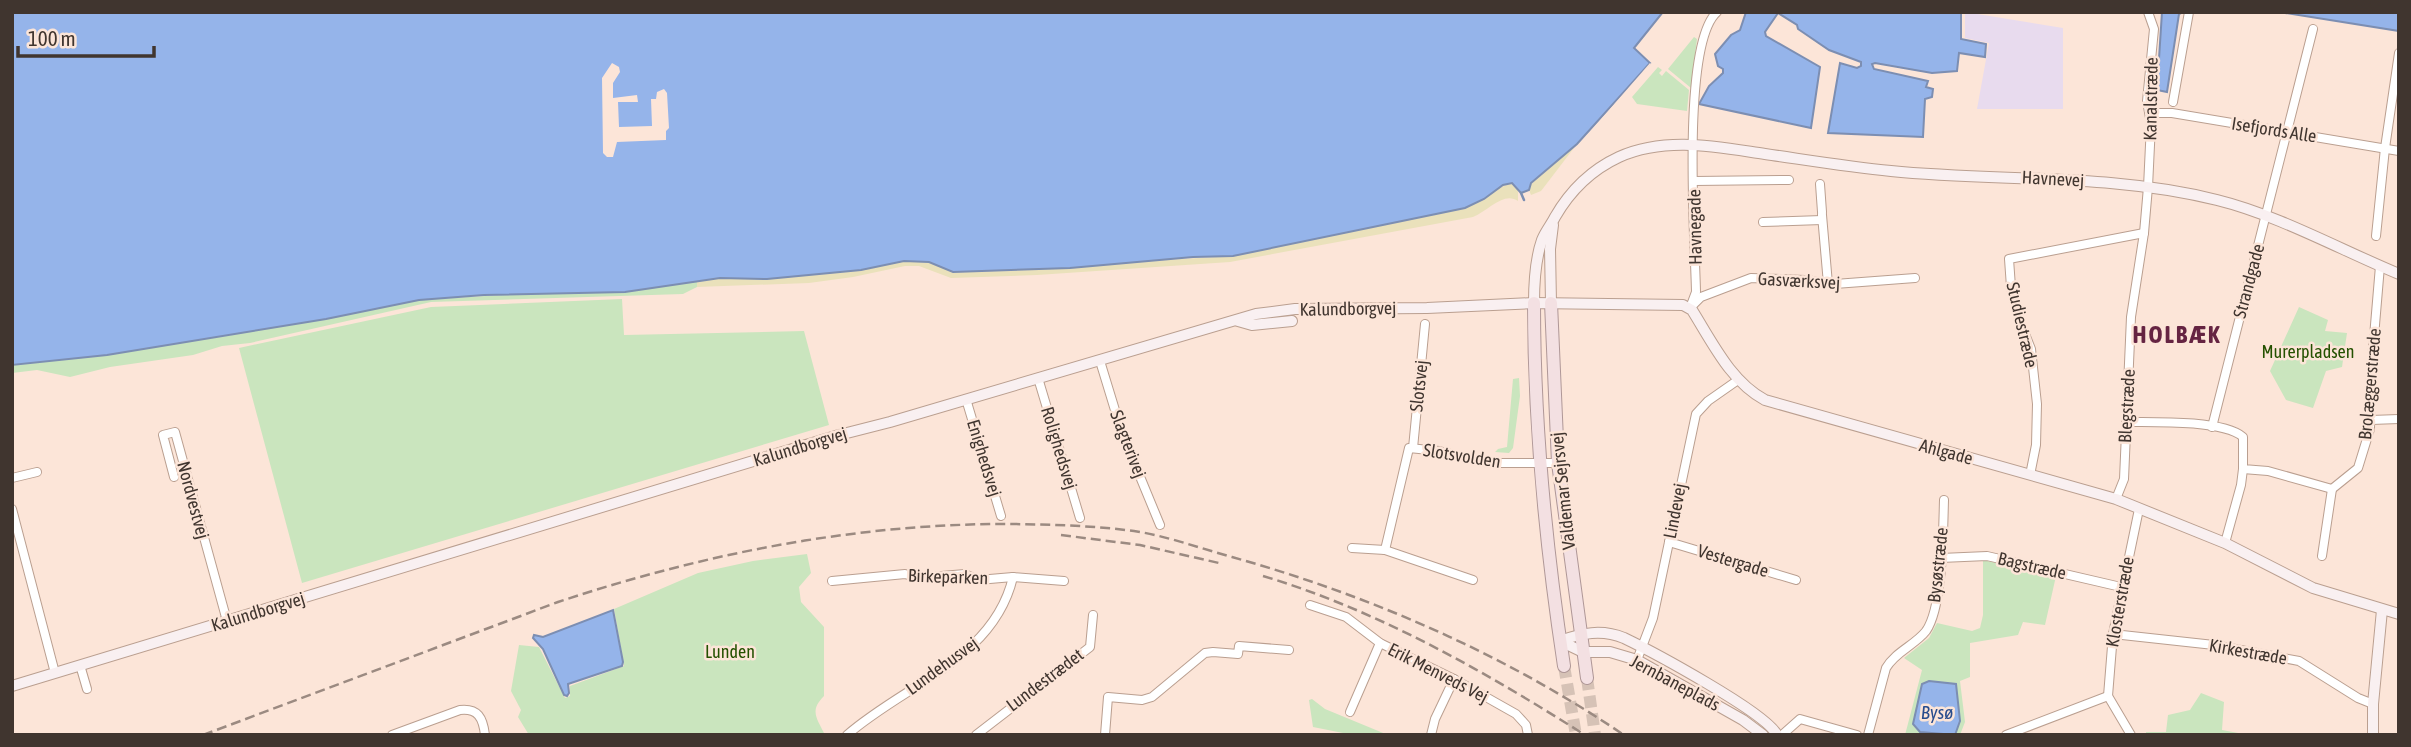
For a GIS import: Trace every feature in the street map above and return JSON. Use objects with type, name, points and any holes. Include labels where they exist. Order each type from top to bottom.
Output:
[{"type":"main road","name":"Valdemar Sejrsvej","points":[[1534,303],[1541,463],[1564,666]]},
{"type":"main road","name":"Valdemar Sejrsvej","points":[[1551,303],[1558,463],[1587,678]]},
{"type":"street","points":[[1693,145],[1699,53],[1710,19],[1717,12]]},
{"type":"street","name":"Kanalstræde","points":[[2148,12],[2154,29],[2147,101],[2150,113],[2148,187]]},
{"type":"street","name":"Kanalstræde","points":[[2173,102],[2189,12]]},
{"type":"street","name":"Strandgade","points":[[2212,427],[2313,29]]},
{"type":"street","points":[[2376,236],[2399,54]]},
{"type":"street","name":"Isefjords Alle","points":[[2150,113],[2172,113],[2399,151]]},
{"type":"street","name":"Havnevej","points":[[1534,303],[1540,248],[1545,233],[1565,199],[1581,182],[1619,157],[1665,145],[1693,145],[1899,172],[2064,178],[2148,187],[2216,200],[2266,217],[2399,274]]},
{"type":"street","name":"Havnegade","points":[[1690,308],[1696,292],[1693,145]]},
{"type":"street","points":[[1694,181],[1789,180]]},
{"type":"street","points":[[1820,184],[1828,284]]},
{"type":"street","name":"Blegstræde","points":[[2116,499],[2124,479],[2131,317],[2148,187]]},
{"type":"street","points":[[1763,222],[1822,215]]},
{"type":"street","name":"Havnevej","points":[[1551,303],[1550,249],[1554,218]]},
{"type":"street","name":"Studiestræde","points":[[2030,475],[2036,444],[2037,404],[2031,349],[2017,314],[2009,259],[2144,233]]},
{"type":"street","name":"Brolæggerstræde","points":[[2332,489],[2358,468],[2371,420],[2371,372],[2380,266]]},
{"type":"street","name":"Gasværksvej","points":[[1690,308],[1701,297],[1751,278],[1805,280],[1828,284],[1915,278]]},
{"type":"street","points":[[1534,303],[1676,303],[1690,308]]},
{"type":"street","name":"Kalundborgvej","points":[[12,685],[842,434],[1266,313],[1295,309],[1427,308],[1534,303]]},
{"type":"street","name":"Ahlgade","points":[[1690,308],[1738,380],[1765,400],[2116,499],[2225,543],[2313,588],[2399,614]]},
{"type":"street","points":[[1235,321],[1252,325],[1292,321]]},
{"type":"street","name":"Slotsvej","points":[[1385,551],[1411,448],[1425,324]]},
{"type":"street","name":"Slagterivej","points":[[1100,361],[1122,433],[1160,525]]},
{"type":"street","name":"Rolighedsvej","points":[[1038,377],[1080,518]]},
{"type":"street","name":"Lindevej","points":[[1637,660],[1654,616],[1696,414],[1708,401],[1738,380]]},
{"type":"street","name":"Enighedsvej","points":[[966,400],[1001,516]]},
{"type":"street","points":[[2371,420],[2399,419]]},
{"type":"street","points":[[2126,422],[2199,424],[2236,431],[2243,436],[2241,485],[2225,543]]},
{"type":"street","name":"Nordvestvej","points":[[174,478],[163,435],[175,432],[227,621]]},
{"type":"street","name":"Slotsvolden","points":[[1411,448],[1488,463],[1558,463]]},
{"type":"street","points":[[2243,469],[2268,471],[2332,489],[2322,556]]},
{"type":"street","points":[[12,478],[37,472]]},
{"type":"street","name":"Bysøstræde","points":[[1868,735],[1886,668],[1891,660],[1921,636],[1930,624],[1941,558],[1944,500]]},
{"type":"street","points":[[12,509],[55,673]]},
{"type":"street","name":"Klosterstræde","points":[[2108,696],[2113,634],[2138,509]]},
{"type":"street","name":"Vestergade","points":[[1669,542],[1796,580]]},
{"type":"street","points":[[1352,548],[1385,551],[1473,580]]},
{"type":"street","name":"Bagstræde","points":[[1941,558],[1987,556],[2122,587]]},
{"type":"street","name":"Birkeparken","points":[[832,581],[905,574],[918,578],[965,574],[978,580],[1013,577],[1064,581]]},
{"type":"street","name":"Lundehusvej","points":[[847,735],[970,649],[995,621],[1013,577]]},
{"type":"street","name":"Erik Menveds Vej","points":[[1310,605],[1346,617],[1380,643],[1516,713],[1526,725],[1528,735]]},
{"type":"street","points":[[2373,735],[2373,704],[2382,610]]},
{"type":"street","name":"Lundestrædet","points":[[976,735],[1090,647],[1093,615]]},
{"type":"street","name":"Jernbaneplads","points":[[1560,641],[1581,633],[1612,634],[1643,647],[1743,705],[1779,735]]},
{"type":"street","name":"Kirkestræde","points":[[2113,634],[2232,648],[2299,661],[2358,698],[2373,704]]},
{"type":"street","name":"Jernbaneplads","points":[[1560,641],[1583,652],[1610,652],[1637,660],[1743,720],[1763,735],[1765,721]]},
{"type":"street","points":[[1350,712],[1380,643]]},
{"type":"street","points":[[1105,735],[1108,697],[1142,700],[1152,697],[1205,653],[1238,654],[1239,646],[1289,650]]},
{"type":"street","points":[[80,665],[87,689]]},
{"type":"street","points":[[1431,735],[1435,719],[1454,679]]},
{"type":"street","points":[[2006,735],[2108,696],[2131,735]]},
{"type":"street","points":[[392,735],[469,709],[478,713],[484,721],[485,735]]},
{"type":"street","points":[[1779,735],[1800,719],[1857,735]]},
{"type":"shaded area","points":[[1965,12],[2063,28],[2063,109],[1977,109],[1989,43],[1965,38]]},
{"type":"green space","points":[[1694,37],[1697,39],[1691,88],[1668,69]]},
{"type":"green space","points":[[1658,67],[1662,70],[1659,73],[1662,76],[1666,71],[1689,90],[1687,111],[1637,104],[1632,97]]},
{"type":"green space","points":[[697,281],[697,287],[683,294],[431,302],[250,343],[222,346],[193,355],[110,367],[70,377],[37,370],[12,373],[12,365],[226,336],[419,300]]},
{"type":"green space","points":[[622,299],[624,335],[804,331],[829,425],[302,583],[239,348],[431,307]]},
{"type":"green space","name":"Murerpladsen","points":[[2299,307],[2328,320],[2325,331],[2347,333],[2342,367],[2326,371],[2313,408],[2286,400],[2270,371]]},
{"type":"green space","points":[[1519,378],[1520,396],[1513,448],[1509,453],[1495,452],[1507,447],[1513,379]]},
{"type":"green space","name":"Lunden","points":[[807,554],[811,573],[799,587],[801,602],[824,627],[824,696],[816,710],[817,719],[825,735],[529,735],[518,717],[521,710],[511,691],[519,645],[539,647],[565,698],[570,696],[570,686],[624,666],[614,609],[698,573],[753,561]]},
{"type":"green space","points":[[1983,560],[2056,576],[2045,625],[2023,622],[2018,635],[1970,643],[1970,677],[1960,681],[1965,722],[1960,735],[1905,735],[1922,670],[1904,658],[1929,638],[1937,623],[1972,631],[1980,628],[1983,615]]},
{"type":"green space","points":[[2201,693],[2224,702],[2222,730],[2249,735],[2146,735],[2146,732],[2166,732],[2168,715],[2190,710]]},
{"type":"green space","points":[[1312,699],[1325,709],[1388,735],[1353,735],[1313,727],[1309,700]]},
{"type":"sand","points":[[1577,144],[1541,191],[1531,195],[1531,184]]},
{"type":"sand","points":[[1512,183],[1518,189],[1518,201],[1507,198],[1473,217],[1230,262],[951,278],[919,266],[905,266],[809,283],[697,287],[697,281],[720,278],[767,279],[861,270],[904,261],[929,262],[953,272],[1233,256],[1465,208]]},
{"type":"water","points":[[12,12],[1663,12],[1634,48],[1650,63],[1577,144],[1531,183],[1529,190],[1521,193],[1512,183],[1503,185],[1484,199],[1465,208],[1233,256],[1070,268],[953,272],[929,262],[904,261],[861,270],[767,279],[720,278],[625,292],[484,295],[419,300],[326,319],[107,355],[12,365]]},
{"type":"water","points":[[1746,12],[1961,12],[1961,39],[1986,44],[1985,57],[1959,53],[1957,71],[1932,73],[1872,64],[1874,69],[1928,81],[1926,87],[1933,89],[1932,97],[1925,99],[1923,137],[1828,133],[1840,63],[1857,68],[1861,66],[1861,62],[1829,50],[1778,13],[1765,32],[1766,36],[1820,67],[1811,128],[1699,104],[1709,86],[1723,73],[1715,54],[1731,35],[1740,30]]},
{"type":"water","points":[[2162,12],[2183,12],[2179,14],[2167,92],[2157,90]]},
{"type":"water","points":[[2279,12],[2399,12],[2399,31]]},
{"type":"water","points":[[613,610],[622,666],[568,684],[569,693],[564,695],[543,649],[533,638],[534,635],[543,637]]},
{"type":"water","name":"Bysø","points":[[1929,681],[1956,684],[1960,721],[1955,735],[1920,732],[1913,724],[1922,684]]},
{"type":"pier","points":[[612,63],[619,67],[620,72],[613,83],[613,98],[637,95],[638,102],[618,102],[619,127],[652,126],[651,99],[656,99],[657,92],[664,89],[667,93],[669,128],[666,131],[666,140],[617,142],[613,157],[607,157],[603,153],[602,78]]},
{"type":"pier","points":[[1650,63],[1617,105],[1562,164]]},
{"type":"waterway","points":[[1521,193],[1524,200]]},
{"type":"tunnel","points":[[1564,666],[1576,735]]},
{"type":"tunnel","points":[[1587,678],[1595,735]]},
{"type":"railway","points":[[203,735],[558,602],[665,570],[827,537],[882,530],[993,524],[1064,525],[1134,531],[1171,539],[1335,590],[1435,630],[1484,653],[1532,678],[1624,735]]},
{"type":"railway","points":[[1061,535],[1140,545],[1219,563]]},
{"type":"railway","points":[[1263,576],[1347,606],[1429,644],[1585,735]]},
{"type":"district","name":"HOLBÆK","points":[[2177,335]]}]
